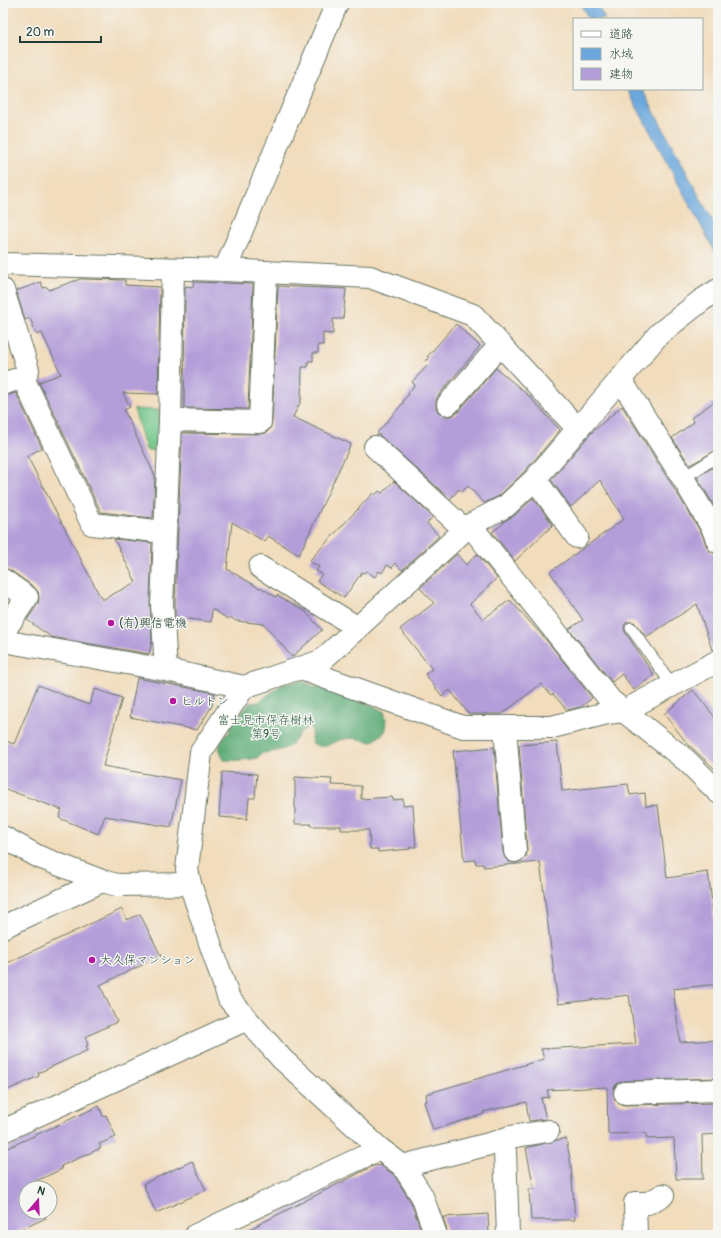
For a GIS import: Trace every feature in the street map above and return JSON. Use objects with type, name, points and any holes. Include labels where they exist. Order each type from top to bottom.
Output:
[{"type":"street","points":[[226,270],[337,3]]},
{"type":"street","points":[[3,264],[226,270],[370,277],[473,315],[578,429]]},
{"type":"street","points":[[166,670],[162,604],[170,420],[174,269]]},
{"type":"street","points":[[170,420],[260,422],[266,272]]},
{"type":"street","points":[[3,290],[28,370],[24,380],[92,524],[165,532]]},
{"type":"street","points":[[3,641],[166,670],[244,687],[301,669],[321,660],[468,528],[506,506],[535,479],[659,334],[702,300],[718,290]]},
{"type":"street","points":[[448,404],[500,345]]},
{"type":"street","points":[[620,379],[683,478],[713,529],[718,542]]},
{"type":"street","points":[[3,384],[14,380],[24,380]]},
{"type":"street","points":[[375,447],[468,528],[611,701],[687,761],[718,792]]},
{"type":"street","points":[[535,479],[577,537]]},
{"type":"street","points":[[260,567],[358,628]]},
{"type":"street","points":[[3,580],[27,597],[3,633]]},
{"type":"street","points":[[301,669],[463,727],[505,728],[552,727],[607,713],[624,711],[718,661]]},
{"type":"street","points":[[244,687],[201,752],[187,869],[190,884],[229,999],[245,1020],[282,1058],[380,1149],[403,1166],[422,1196],[436,1235]]},
{"type":"street","points":[[505,728],[515,851]]},
{"type":"street","points":[[3,837],[40,857],[102,881],[117,885],[190,884]]},
{"type":"street","points":[[3,927],[102,881]]},
{"type":"street","points":[[3,1131],[245,1020]]},
{"type":"street","points":[[625,1093],[718,1090]]},
{"type":"street","points":[[403,1166],[497,1142],[510,1137],[548,1131]]},
{"type":"street","points":[[497,1142],[505,1151],[508,1235]]},
{"type":"street","points":[[196,1235],[380,1149]]},
{"type":"street","points":[[636,1235],[635,1204],[648,1203],[663,1195]]},
{"type":"lane","points":[[683,478],[718,456]]},
{"type":"lane","points":[[631,628],[673,686]]},
{"type":"green space","points":[[134,409],[159,410],[158,451],[146,450]]},
{"type":"green space","name":"富士見市保存樹林 第9号","points":[[302,681],[315,687],[327,688],[345,698],[350,696],[384,711],[387,724],[385,732],[372,742],[347,738],[322,746],[312,743],[312,730],[310,727],[301,732],[292,744],[282,749],[262,753],[257,758],[224,760],[219,748],[222,739],[230,731],[230,726],[250,703],[259,702],[281,685]]},
{"type":"water","points":[[580,3],[596,3],[604,18],[588,18]]},
{"type":"water","points":[[628,90],[643,90],[718,231],[718,257]]},
{"type":"building","points":[[80,279],[125,280],[125,285],[160,287],[158,394],[123,393],[130,407],[124,410],[155,476],[153,518],[101,512],[39,382],[61,374],[42,333],[37,335],[30,318],[25,320],[16,291],[41,282],[43,288],[47,287],[49,290]]},
{"type":"building","points":[[194,282],[253,284],[248,409],[184,408],[185,288],[186,286],[193,287]]},
{"type":"building","points":[[278,286],[346,289],[343,319],[333,319],[333,334],[323,333],[323,345],[318,345],[318,353],[313,353],[313,361],[308,361],[308,367],[302,367],[301,401],[293,417],[351,444],[299,555],[268,536],[265,542],[232,522],[227,569],[259,588],[260,587],[276,597],[277,595],[305,611],[322,630],[292,657],[264,624],[236,621],[230,617],[228,619],[212,609],[211,622],[175,617],[182,433],[260,434],[266,433],[270,429],[272,422]]},
{"type":"building","points":[[456,324],[480,346],[438,396],[436,408],[439,413],[446,416],[452,416],[457,413],[496,368],[528,395],[560,430],[526,470],[499,496],[484,503],[468,486],[462,492],[459,489],[450,499],[377,433],[404,402],[403,401],[409,394],[408,393],[415,385],[412,382],[429,364],[426,361],[429,358],[427,357]]},
{"type":"building","points":[[16,393],[42,448],[27,456],[102,600],[136,582],[114,539],[152,543],[150,603],[152,641],[149,654],[51,637],[27,620],[38,604],[38,592],[34,587],[10,570],[3,568],[3,396]]},
{"type":"building","points":[[718,399],[718,449],[690,465],[672,438],[694,422],[691,418]]},
{"type":"building","points":[[622,406],[702,534],[707,547],[710,551],[716,554],[718,561],[718,649],[712,650],[697,604],[646,637],[634,622],[627,622],[624,626],[625,632],[654,675],[634,690],[622,674],[612,682],[569,629],[583,620],[550,572],[624,519],[600,480],[571,507],[551,480],[591,433]]},
{"type":"building","points":[[718,464],[718,510],[717,511],[697,477]]},
{"type":"building","points":[[394,481],[433,517],[427,523],[439,536],[402,570],[395,563],[392,568],[387,565],[382,573],[379,571],[375,577],[366,571],[364,573],[362,572],[344,598],[317,581],[322,574],[316,571],[319,567],[309,561],[373,493],[375,495],[379,491],[382,493]]},
{"type":"building","points":[[533,498],[553,525],[515,561],[492,532],[504,523],[503,522],[515,515]]},
{"type":"building","points":[[457,554],[466,565],[477,554],[497,578],[470,604],[483,619],[510,600],[548,642],[592,698],[581,707],[567,710],[553,694],[551,695],[541,684],[502,714],[469,714],[450,690],[442,696],[425,674],[432,669],[400,629],[434,603],[420,588]]},
{"type":"building","name":"ヒルトン","points":[[137,678],[215,693],[212,706],[197,730],[130,717]]},
{"type":"building","points":[[38,685],[89,705],[95,689],[122,698],[103,766],[181,780],[171,827],[105,816],[98,834],[59,818],[62,810],[3,788],[3,740],[14,744]]},
{"type":"building","points":[[693,690],[718,721],[718,772],[687,743],[664,714]]},
{"type":"building","points":[[557,742],[562,791],[628,784],[630,795],[645,793],[646,806],[658,805],[667,878],[708,872],[718,948],[718,984],[673,989],[680,1042],[718,1040],[718,1078],[625,1081],[618,1083],[614,1087],[613,1093],[615,1100],[619,1104],[625,1105],[718,1103],[718,1134],[702,1135],[703,1179],[676,1179],[674,1138],[647,1139],[646,1133],[608,1134],[607,1087],[547,1090],[549,1097],[541,1098],[546,1119],[529,1121],[526,1102],[483,1112],[484,1114],[433,1130],[424,1102],[427,1101],[426,1094],[544,1059],[541,1049],[636,1044],[629,995],[558,1004],[540,862],[484,867],[483,864],[476,864],[475,860],[464,861],[453,751],[494,747],[503,852],[505,858],[509,862],[516,863],[522,861],[526,857],[527,850],[519,745]]},
{"type":"building","points":[[222,772],[257,774],[255,798],[249,798],[247,819],[219,817]]},
{"type":"building","points":[[295,777],[332,779],[331,785],[361,786],[361,799],[392,797],[393,800],[403,799],[403,806],[413,805],[416,847],[410,847],[410,849],[378,852],[378,849],[370,849],[369,830],[341,830],[341,826],[311,826],[311,824],[295,824]]},
{"type":"building","points":[[122,909],[127,920],[140,914],[161,956],[100,985],[117,1022],[85,1037],[88,1050],[38,1073],[39,1076],[3,1092],[3,965]]},
{"type":"building","points":[[99,1106],[103,1116],[106,1115],[116,1137],[99,1144],[101,1148],[61,1166],[62,1169],[39,1180],[18,1180],[18,1220],[42,1220],[9,1235],[3,1235],[3,1150]]},
{"type":"building","points":[[566,1138],[571,1165],[575,1220],[531,1220],[529,1189],[534,1189],[526,1148]]},
{"type":"building","points":[[192,1161],[206,1190],[156,1213],[143,1184]]},
{"type":"building","points":[[380,1165],[394,1175],[411,1202],[423,1235],[238,1235],[373,1166]]},
{"type":"building","points":[[488,1214],[489,1235],[448,1235],[443,1217]]},
{"type":"place","name":"(有)興信電機","points":[[111,623]]},
{"type":"place","name":"ヒルトン","points":[[173,701]]},
{"type":"place","name":"大久保マンション","points":[[92,960]]}]
